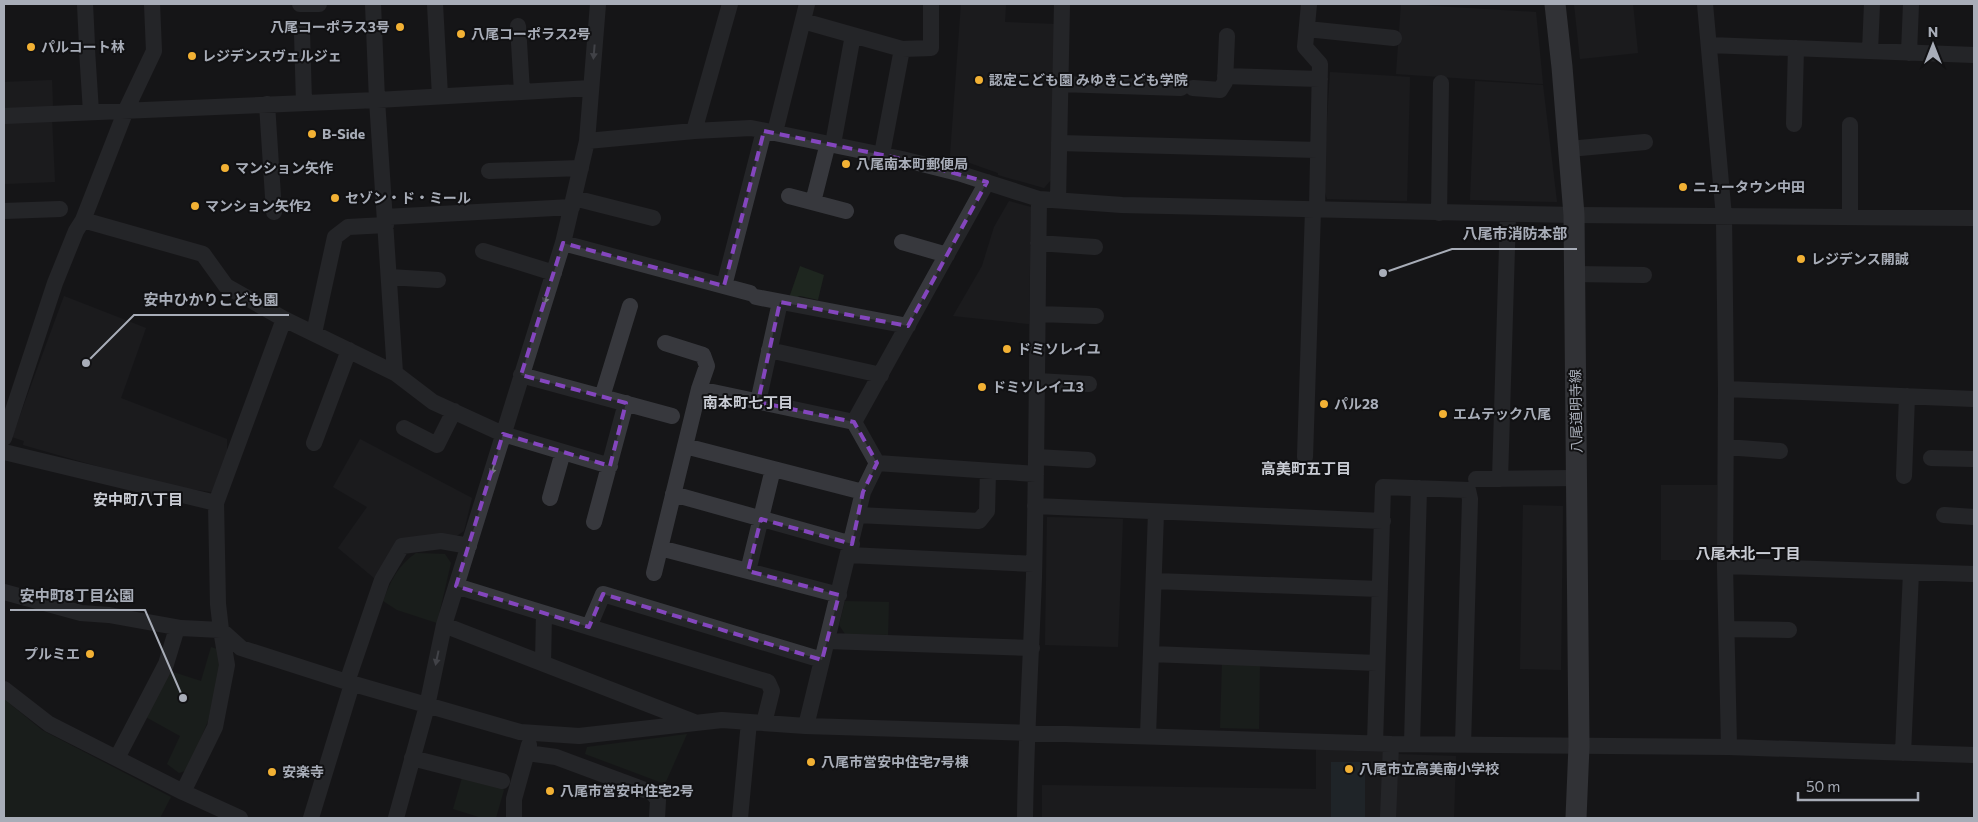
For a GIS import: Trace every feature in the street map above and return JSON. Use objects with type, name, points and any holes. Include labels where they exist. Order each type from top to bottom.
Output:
[{"type":"main road","name":"八尾道明寺線","points":[[1555,4],[1574,215],[1579,746],[1576,818]]},
{"type":"street","points":[[85,4],[91,112]]},
{"type":"street","points":[[4,438],[55,283],[76,231],[83,220],[126,110],[154,51],[152,4]]},
{"type":"street","points":[[300,4],[319,4]]},
{"type":"street","points":[[373,4],[377,100],[395,373]]},
{"type":"street","points":[[434,4],[440,96]]},
{"type":"street","points":[[396,818],[427,706],[444,625],[563,243],[587,141],[598,4]]},
{"type":"street","points":[[694,131],[730,4]]},
{"type":"street","points":[[724,286],[807,4]]},
{"type":"street","points":[[803,21],[902,49],[930,48],[931,4]]},
{"type":"street","points":[[1058,200],[1062,4]]},
{"type":"street","points":[[1305,457],[1320,79],[1320,64],[1305,47],[1309,4]]},
{"type":"street","points":[[1704,4],[1724,217],[1726,389],[1725,566],[1729,747]]},
{"type":"street","points":[[1870,51],[1872,4]]},
{"type":"street","points":[[1909,53],[1912,4]]},
{"type":"street","points":[[518,26],[522,92]]},
{"type":"street","points":[[1307,29],[1394,38]]},
{"type":"street","points":[[302,32],[304,103]]},
{"type":"street","points":[[813,202],[830,144],[853,35]]},
{"type":"street","points":[[1060,84],[1220,90],[1225,82],[1227,36]]},
{"type":"street","points":[[1709,45],[1974,55]]},
{"type":"street","points":[[1794,124],[1796,48]]},
{"type":"street","points":[[882,154],[902,49]]},
{"type":"street","points":[[1225,76],[1320,79]]},
{"type":"street","points":[[1439,213],[1441,83]]},
{"type":"street","points":[[4,116],[377,100],[590,88]]},
{"type":"street","points":[[267,104],[274,212]]},
{"type":"street","points":[[1850,126],[1850,217]]},
{"type":"street","points":[[587,141],[694,131],[751,128],[882,154],[958,173],[1038,199],[1122,205],[1439,213],[1974,218]]},
{"type":"street","points":[[1569,149],[1645,142]]},
{"type":"street","points":[[1059,144],[1318,150]]},
{"type":"street","points":[[489,171],[581,168]]},
{"type":"street","points":[[854,422],[987,182]]},
{"type":"street","points":[[789,196],[846,211]]},
{"type":"street","points":[[1025,818],[1036,506],[1038,199]]},
{"type":"street","points":[[314,333],[335,237],[348,227],[385,221],[573,202],[652,218]]},
{"type":"street","points":[[4,211],[60,209]]},
{"type":"street","points":[[1500,479],[1508,214]]},
{"type":"street","points":[[83,220],[203,254],[226,286],[284,319],[395,373],[433,402],[503,434],[610,466]]},
{"type":"street","points":[[902,242],[947,255]]},
{"type":"street","points":[[563,243],[780,302],[908,326]]},
{"type":"street","points":[[1038,243],[1095,247]]},
{"type":"street","points":[[483,251],[554,273]]},
{"type":"street","points":[[1574,274],[1644,275]]},
{"type":"street","points":[[389,277],[438,280]]},
{"type":"street","points":[[758,402],[780,302]]},
{"type":"street","points":[[602,397],[630,306]]},
{"type":"street","points":[[1038,314],[1096,316]]},
{"type":"street","points":[[183,792],[215,727],[227,666],[218,604],[216,503],[284,319]]},
{"type":"street","points":[[654,573],[699,389],[707,366],[703,355],[666,343]]},
{"type":"street","points":[[314,443],[349,350]]},
{"type":"street","points":[[769,350],[881,374]]},
{"type":"street","points":[[521,375],[672,416]]},
{"type":"street","points":[[1037,381],[1089,384]]},
{"type":"street","points":[[699,389],[854,422],[877,463]]},
{"type":"street","points":[[1726,389],[1974,399]]},
{"type":"street","points":[[1904,476],[1907,396]]},
{"type":"street","points":[[594,522],[626,403]]},
{"type":"street","points":[[404,428],[437,445],[454,411]]},
{"type":"street","points":[[685,446],[864,492]]},
{"type":"street","points":[[1726,447],[1780,451]]},
{"type":"street","points":[[4,452],[216,503]]},
{"type":"street","points":[[550,498],[563,452]]},
{"type":"street","points":[[1036,458],[1088,460]]},
{"type":"street","points":[[1931,458],[1974,459]]},
{"type":"street","points":[[877,463],[1036,474]]},
{"type":"street","points":[[806,726],[864,492],[877,463]]},
{"type":"street","points":[[748,571],[773,469]]},
{"type":"street","points":[[858,515],[979,521],[987,511],[988,471]]},
{"type":"street","points":[[1476,479],[1576,478]]},
{"type":"street","points":[[1388,818],[1377,663],[1383,487],[1468,490],[1470,498],[1463,745]]},
{"type":"street","points":[[1412,744],[1419,488]]},
{"type":"street","points":[[673,494],[760,519],[850,550],[1034,564]]},
{"type":"street","points":[[1036,506],[1156,513],[1383,521]]},
{"type":"street","points":[[1148,735],[1156,513]]},
{"type":"street","points":[[1944,515],[1974,517]]},
{"type":"street","points":[[311,818],[349,683],[382,580],[402,546],[440,541],[469,546]]},
{"type":"street","points":[[660,548],[839,595]]},
{"type":"street","points":[[1725,566],[1974,574]]},
{"type":"street","points":[[1903,753],[1911,572]]},
{"type":"street","points":[[1154,581],[1380,589]]},
{"type":"street","points":[[456,586],[768,682],[772,691],[757,722],[740,818]]},
{"type":"street","points":[[4,592],[81,613],[109,615],[177,628],[221,630],[240,648],[427,706],[520,732],[532,733],[579,736],[722,720],[806,726],[1028,731],[1383,744],[1729,747],[1974,755]]},
{"type":"street","points":[[589,627],[603,594],[822,660]]},
{"type":"street","points":[[543,663],[544,613]]},
{"type":"street","points":[[444,625],[696,722]]},
{"type":"street","points":[[117,758],[166,664],[177,628]]},
{"type":"street","points":[[1727,629],[1789,630]]},
{"type":"street","points":[[827,640],[1032,648]]},
{"type":"street","points":[[1151,654],[1377,663]]},
{"type":"street","points":[[4,688],[50,724],[183,792],[240,818]]},
{"type":"street","points":[[514,818],[514,799],[532,733]]},
{"type":"street","points":[[527,753],[556,757],[653,793],[658,800],[657,818]]},
{"type":"street","points":[[412,758],[502,781]]},
{"type":"highlighted area","points":[[764,131],[902,159],[987,182],[908,326],[780,302],[758,402],[854,422],[877,463],[863,492],[852,544],[761,519],[748,571],[839,595],[822,660],[603,594],[589,627],[456,586],[503,434],[610,466],[626,403],[521,375],[563,243],[724,286]]},
{"type":"shaded area","points":[[961,4],[1006,4],[1005,22],[1055,24],[1051,180],[1044,188],[998,175],[998,173],[950,156]]},
{"type":"shaded area","points":[[1401,4],[1536,12],[1543,84],[1396,74]]},
{"type":"shaded area","points":[[1574,4],[1633,4],[1638,53],[1580,59]]},
{"type":"shaded area","points":[[1330,72],[1410,77],[1407,201],[1327,199],[1323,186]]},
{"type":"shaded area","points":[[52,80],[53,108],[4,110],[4,82]]},
{"type":"shaded area","points":[[1475,81],[1543,85],[1557,202],[1470,200]]},
{"type":"shaded area","points":[[52,119],[55,182],[4,184],[4,121]]},
{"type":"shaded area","points":[[1009,201],[1031,207],[1029,324],[953,316],[982,266],[994,227]]},
{"type":"shaded area","points":[[800,266],[824,275],[818,300],[800,296],[792,299],[789,298]]},
{"type":"shaded area","points":[[64,296],[146,328],[121,398],[227,439],[227,451],[212,492],[167,486],[23,445],[24,441],[12,437]]},
{"type":"shaded area","points":[[360,439],[472,498],[464,531],[455,537],[402,538],[374,578],[338,548],[367,507],[333,487]]},
{"type":"shaded area","points":[[1661,485],[1717,485],[1717,560],[1661,560]]},
{"type":"shaded area","points":[[1523,505],[1563,506],[1561,670],[1520,669]]},
{"type":"shaded area","points":[[1047,517],[1123,519],[1118,647],[1045,645]]},
{"type":"shaded area","points":[[416,553],[445,554],[451,563],[437,623],[397,610],[383,601],[395,574]]},
{"type":"shaded area","points":[[845,601],[889,602],[888,635],[845,634],[839,625]]},
{"type":"shaded area","points":[[211,647],[217,649],[222,658],[208,721],[188,770],[179,773],[167,764],[180,736],[144,716],[167,670],[201,681]]},
{"type":"shaded area","points":[[1222,663],[1260,664],[1259,729],[1220,728]]},
{"type":"shaded area","points":[[4,699],[42,730],[171,797],[160,818],[4,818]]},
{"type":"shaded area","points":[[687,734],[665,784],[585,754],[587,747]]},
{"type":"shaded area","name":"八尾市立高美南小学校","points":[[1316,749],[1383,752],[1381,818],[1042,818],[1042,785],[1316,789]]},
{"type":"shaded area","points":[[1396,754],[1456,756],[1454,818],[1394,818]]},
{"type":"shaded area","points":[[1331,762],[1365,762],[1365,818],[1331,818]]},
{"type":"shaded area","points":[[463,774],[498,783],[504,790],[496,818],[482,818],[453,809]]},
{"type":"place","name":"八尾コーポラス3号","points":[[400,27]]},
{"type":"place","name":"八尾コーポラス2号","points":[[461,34]]},
{"type":"place","name":"パルコート林","points":[[31,47]]},
{"type":"place","name":"レジデンスヴェルジェ","points":[[192,56]]},
{"type":"place","name":"認定こども園 みゆきこども学院","points":[[979,80]]},
{"type":"place","name":"B-Side","points":[[312,134]]},
{"type":"place","name":"八尾南本町郵便局","points":[[846,164]]},
{"type":"place","name":"マンション矢作","points":[[225,168]]},
{"type":"place","name":"ニュータウン中田","points":[[1683,187]]},
{"type":"place","name":"セゾン・ド・ミール","points":[[335,198]]},
{"type":"place","name":"マンション矢作2","points":[[195,206]]},
{"type":"place","name":"レジデンス開誠","points":[[1801,259]]},
{"type":"place","name":"八尾市消防本部","points":[[1383,273]]},
{"type":"place","name":"ドミソレイユ","points":[[1007,349]]},
{"type":"place","name":"安中ひかりこども園","points":[[86,363]]},
{"type":"place","name":"ドミソレイユ3","points":[[982,387]]},
{"type":"place","name":"パル28","points":[[1324,404]]},
{"type":"place","name":"エムテック八尾","points":[[1443,414]]},
{"type":"place","name":"プルミエ","points":[[90,654]]},
{"type":"place","name":"安中町8丁目公園","points":[[183,698]]},
{"type":"place","name":"八尾市営安中住宅7号棟","points":[[811,762]]},
{"type":"place","name":"八尾市立高美南小学校","points":[[1349,769]]},
{"type":"place","name":"安楽寺","points":[[272,772]]},
{"type":"place","name":"八尾市営安中住宅2号","points":[[550,791]]},
{"type":"district","name":"南本町七丁目","points":[[748,403]]},
{"type":"district","name":"高美町五丁目","points":[[1306,469]]},
{"type":"district","name":"安中町八丁目","points":[[138,500]]},
{"type":"district","name":"八尾木北一丁目","points":[[1748,554]]}]
